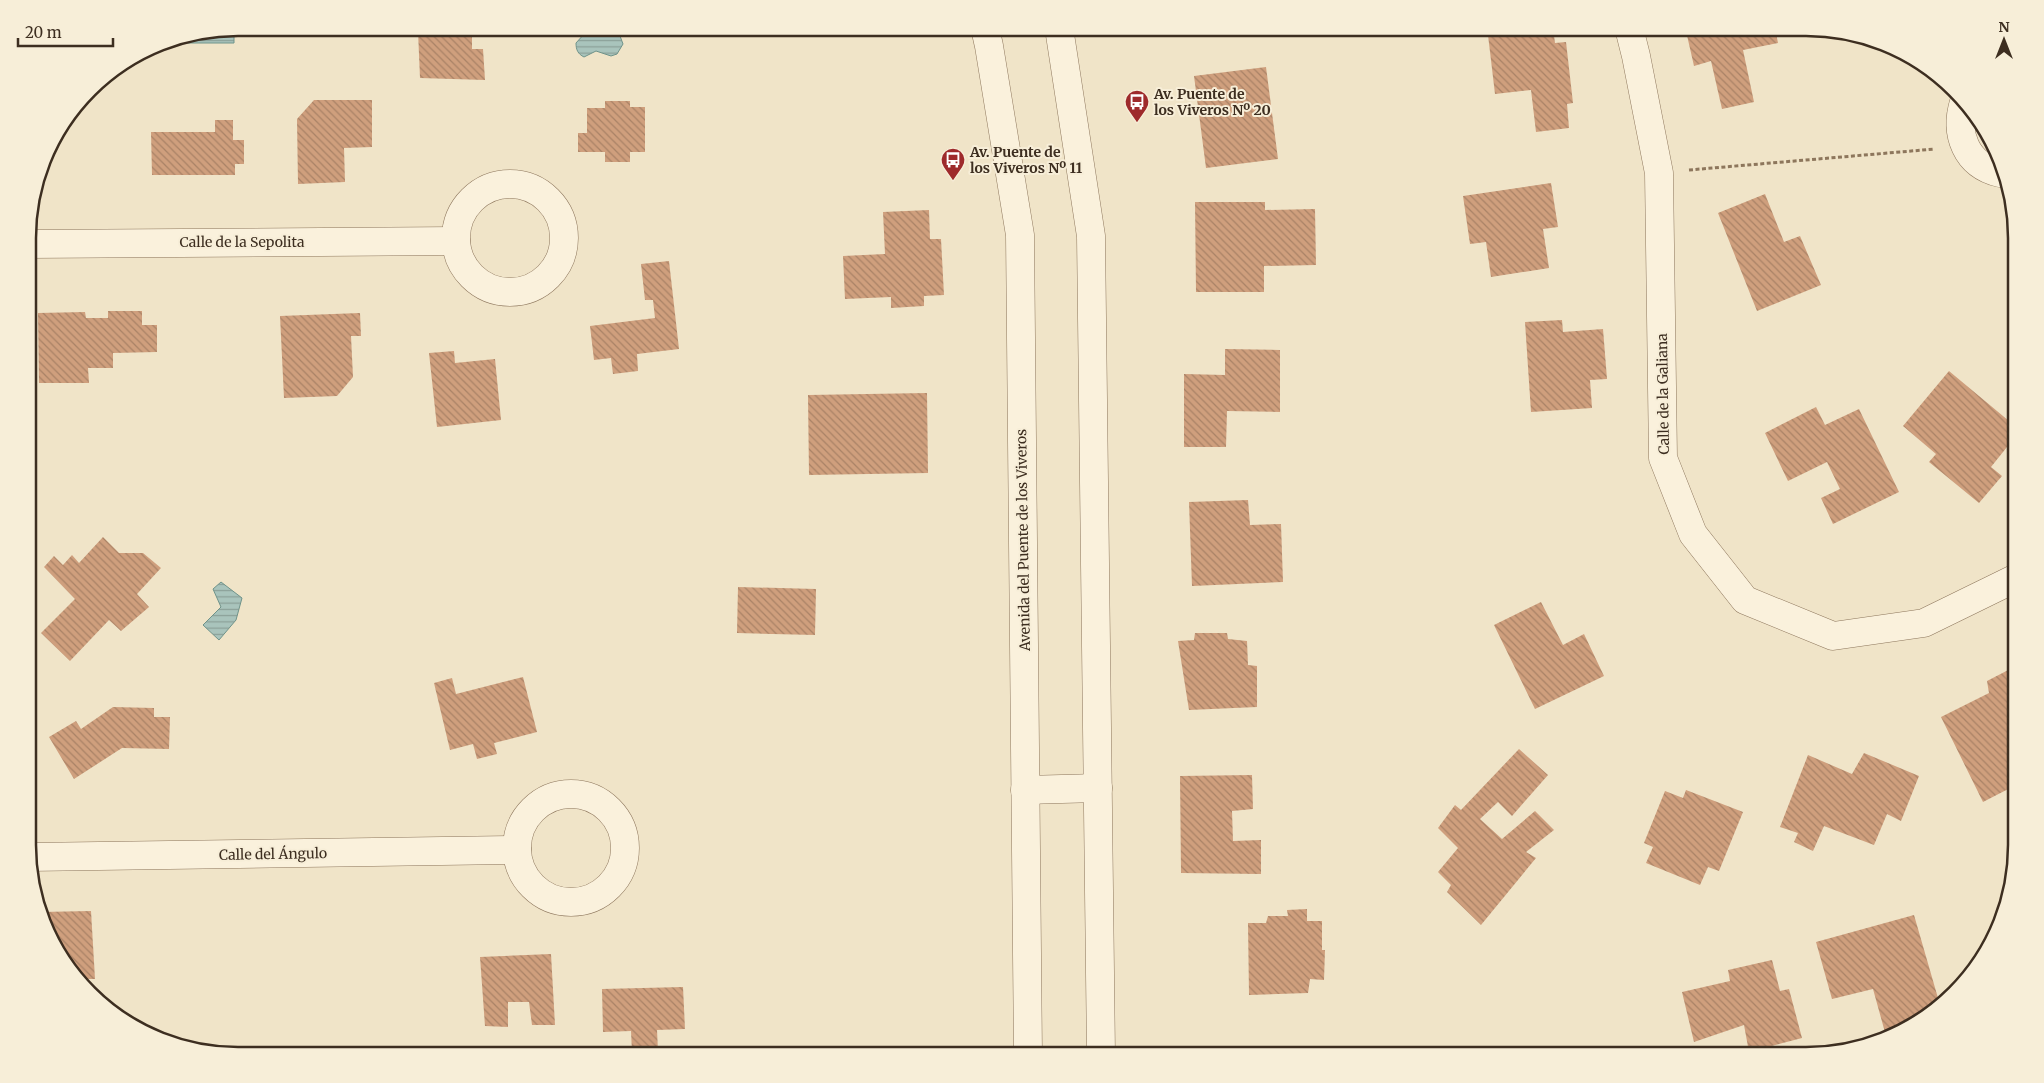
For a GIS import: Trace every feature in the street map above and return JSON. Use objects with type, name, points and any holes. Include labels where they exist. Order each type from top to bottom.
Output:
[{"type":"street","name":"Avenida del Puente de los Viveros","points":[[986,36],[1020,236],[1028,1047]]},
{"type":"street","points":[[1060,36],[1091,236],[1101,1047]]},
{"type":"street","name":"Calle de la Galiana","points":[[1631,36],[1659,173],[1663,458],[1693,534],[1745,600],[1833,636],[1924,623],[2008,582]]},
{"type":"street","points":[[1962,109],[1960,131],[1965,147],[1976,162],[1997,172]]},
{"type":"street","name":"Calle de la Sepolita","points":[[36,244],[456,241]]},
{"type":"street","points":[[1025,790],[1098,788]]},
{"type":"street","name":"Calle del Ángulo","points":[[37,857],[516,850]]},
{"type":"path","points":[[1659,173],[1965,147]]},
{"type":"water","points":[[234,36],[234,43],[186,43]]},
{"type":"water","points":[[582,36],[620,36],[623,44],[617,54],[611,56],[596,51],[584,57],[577,50],[576,43]]},
{"type":"water","points":[[221,582],[242,598],[236,620],[219,640],[203,625],[221,607],[213,589]]},
{"type":"building","points":[[418,36],[472,36],[472,49],[483,49],[485,80],[420,78]]},
{"type":"building","points":[[1488,36],[1554,36],[1555,43],[1566,42],[1573,103],[1567,104],[1569,128],[1536,132],[1531,90],[1495,94]]},
{"type":"building","points":[[1687,36],[1777,36],[1778,43],[1743,50],[1754,102],[1722,109],[1711,61],[1694,66]]},
{"type":"building","points":[[1266,67],[1278,159],[1206,168],[1194,76]]},
{"type":"building","points":[[314,100],[372,100],[372,147],[344,148],[345,182],[298,184],[297,119]]},
{"type":"building","points":[[605,101],[630,101],[630,107],[645,107],[645,152],[630,152],[630,162],[605,162],[605,152],[578,152],[578,133],[587,133],[587,108],[605,108]]},
{"type":"building","points":[[215,120],[233,120],[233,140],[244,140],[244,164],[235,164],[235,175],[152,175],[151,132],[215,132]]},
{"type":"building","points":[[1551,183],[1558,227],[1543,229],[1549,268],[1491,277],[1486,242],[1470,244],[1463,196]]},
{"type":"building","points":[[1765,194],[1784,242],[1800,236],[1821,285],[1757,311],[1718,213]]},
{"type":"building","points":[[1195,202],[1265,202],[1265,210],[1315,209],[1316,265],[1264,266],[1264,292],[1196,292]]},
{"type":"building","points":[[929,210],[930,239],[941,239],[944,295],[924,296],[924,306],[891,308],[891,297],[845,299],[843,256],[885,254],[883,212]]},
{"type":"building","points":[[669,261],[679,349],[637,354],[638,371],[613,374],[611,358],[594,360],[590,326],[655,318],[653,300],[645,300],[641,264]]},
{"type":"building","points":[[108,311],[142,311],[142,325],[157,325],[157,352],[113,353],[113,368],[88,368],[89,383],[39,383],[38,313],[85,312],[86,318],[108,318]]},
{"type":"building","points":[[360,313],[361,336],[351,336],[353,377],[337,396],[284,398],[280,316]]},
{"type":"building","points":[[1562,320],[1563,332],[1603,329],[1607,379],[1590,380],[1592,408],[1531,412],[1525,322]]},
{"type":"building","points":[[1225,349],[1280,350],[1280,412],[1227,411],[1226,447],[1184,447],[1184,374],[1225,375]]},
{"type":"building","points":[[454,351],[455,363],[495,359],[501,420],[437,427],[429,353]]},
{"type":"building","points":[[1949,371],[2008,420],[2008,446],[1991,467],[2002,476],[1979,503],[1929,462],[1936,454],[1903,426]]},
{"type":"building","points":[[927,393],[928,473],[809,475],[808,395]]},
{"type":"building","points":[[1816,407],[1825,425],[1859,409],[1899,492],[1833,524],[1821,498],[1840,489],[1827,462],[1788,481],[1765,433]]},
{"type":"building","points":[[1248,500],[1250,525],[1281,524],[1283,582],[1192,586],[1189,502]]},
{"type":"building","points":[[103,537],[119,553],[143,553],[161,568],[137,594],[149,607],[121,631],[109,620],[70,661],[41,633],[75,599],[44,567],[54,556],[63,565],[72,555],[79,563]]},
{"type":"building","points":[[738,587],[816,589],[815,635],[737,633]]},
{"type":"building","points":[[1541,602],[1563,645],[1584,634],[1604,676],[1535,709],[1494,625]]},
{"type":"building","points":[[1195,633],[1227,633],[1228,639],[1247,641],[1248,665],[1257,666],[1257,707],[1189,710],[1178,641],[1194,640]]},
{"type":"building","points":[[2008,670],[2008,789],[1983,802],[1941,717],[1989,693],[1987,681]]},
{"type":"building","points":[[523,677],[537,732],[494,743],[497,754],[477,759],[473,744],[450,750],[434,683],[452,678],[456,694]]},
{"type":"building","points":[[113,707],[154,708],[154,717],[170,717],[169,749],[122,748],[74,779],[49,737],[76,721],[81,729]]},
{"type":"building","points":[[1519,749],[1548,775],[1512,816],[1498,802],[1480,819],[1502,839],[1535,811],[1554,830],[1526,852],[1536,858],[1481,925],[1447,892],[1451,885],[1438,872],[1458,848],[1438,828],[1455,805],[1461,810]]},
{"type":"building","points":[[1864,753],[1919,776],[1901,821],[1887,814],[1874,845],[1824,826],[1813,851],[1794,842],[1798,833],[1780,827],[1808,755],[1852,774]]},
{"type":"building","points":[[1252,775],[1253,809],[1232,811],[1233,841],[1261,840],[1261,874],[1181,873],[1180,776]]},
{"type":"building","points":[[1686,790],[1743,812],[1719,871],[1708,867],[1700,885],[1646,863],[1653,847],[1644,843],[1665,791],[1683,798]]},
{"type":"building","points":[[1307,909],[1307,921],[1322,921],[1322,950],[1325,950],[1324,980],[1310,979],[1308,993],[1249,995],[1248,923],[1266,923],[1268,916],[1288,916],[1287,910]]},
{"type":"building","points":[[91,911],[95,979],[87,979],[70,957],[57,934],[48,912]]},
{"type":"building","points":[[1914,915],[1938,998],[1907,1020],[1884,1030],[1873,989],[1832,999],[1816,942]]},
{"type":"building","points":[[551,954],[555,1025],[532,1025],[529,1002],[508,1002],[508,1027],[485,1026],[480,957]]},
{"type":"building","points":[[1772,960],[1780,991],[1789,989],[1802,1038],[1768,1047],[1748,1047],[1744,1025],[1694,1042],[1682,992],[1730,981],[1728,970]]},
{"type":"building","points":[[683,987],[685,1029],[657,1030],[658,1047],[632,1047],[631,1031],[603,1032],[602,989]]},
{"type":"place","name":"Av. Puente de los Viveros Nº 20","points":[[1137,123]]},
{"type":"place","name":"Av. Puente de los Viveros Nº 11","points":[[953,181]]}]
